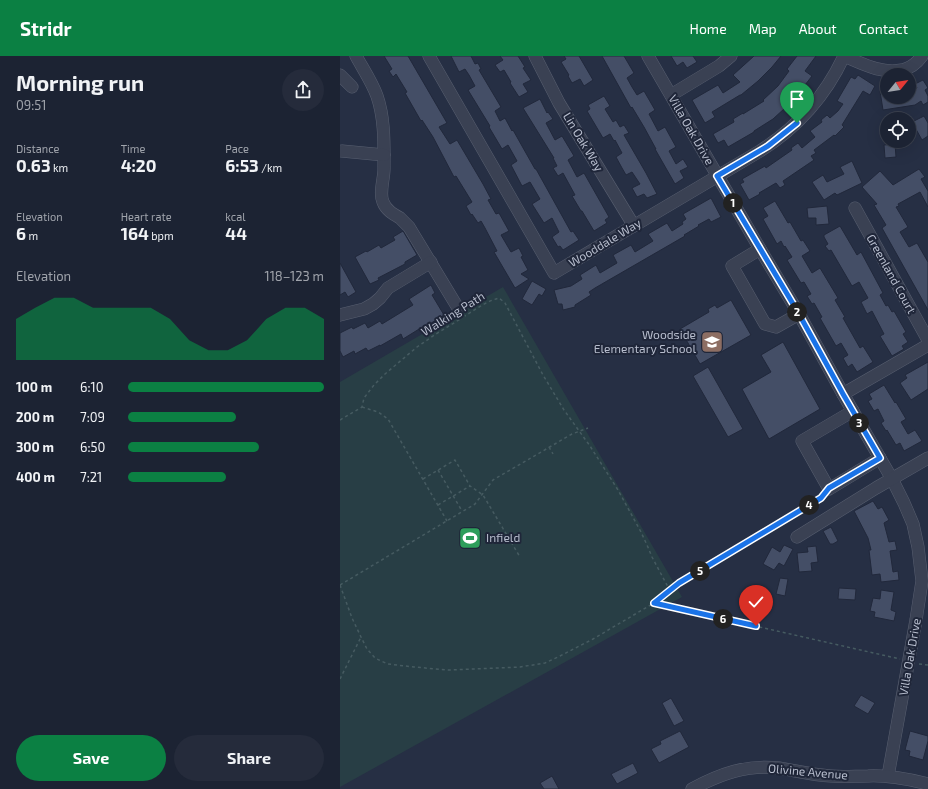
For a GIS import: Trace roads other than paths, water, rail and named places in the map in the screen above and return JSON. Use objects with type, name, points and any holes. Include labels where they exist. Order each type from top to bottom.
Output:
[{"type":"street","points":[[356,56],[372,84],[381,109],[384,155],[384,177],[381,192],[383,202],[386,209],[401,219],[409,227],[458,308]]},
{"type":"street","name":"Wooddale Way","points":[[428,56],[554,273],[768,146],[797,123],[813,106],[834,76],[844,56]]},
{"type":"street","name":"Lin Oak Way","points":[[535,56],[559,103],[634,226]]},
{"type":"street","name":"Villa Oak Drive","points":[[648,56],[799,314],[892,479],[913,524],[925,582],[916,620],[888,776]]},
{"type":"street","points":[[670,95],[719,66],[731,56]]},
{"type":"street","points":[[844,56],[871,68],[884,71],[910,67],[918,62],[922,56]]},
{"type":"street","points":[[340,75],[352,87]]},
{"type":"street","points":[[342,151],[384,155]]},
{"type":"street","name":"Greenland Court","points":[[855,208],[928,340]]},
{"type":"street","points":[[760,249],[732,266],[765,324],[776,327],[799,314]]},
{"type":"street","points":[[340,314],[364,309],[373,304],[388,288],[430,262]]},
{"type":"street","points":[[843,394],[928,345]]},
{"type":"street","points":[[853,411],[802,441],[829,488],[880,458]]},
{"type":"street","points":[[797,537],[928,458]]},
{"type":"street","name":"Olivine Avenue","points":[[692,789],[708,780],[726,773],[746,768],[759,767],[778,768],[813,775],[888,776],[928,784]]},
{"type":"place","name":"Woodside Elementary School","points":[[712,342]]},
{"type":"place","name":"Infield","points":[[470,538]]}]
